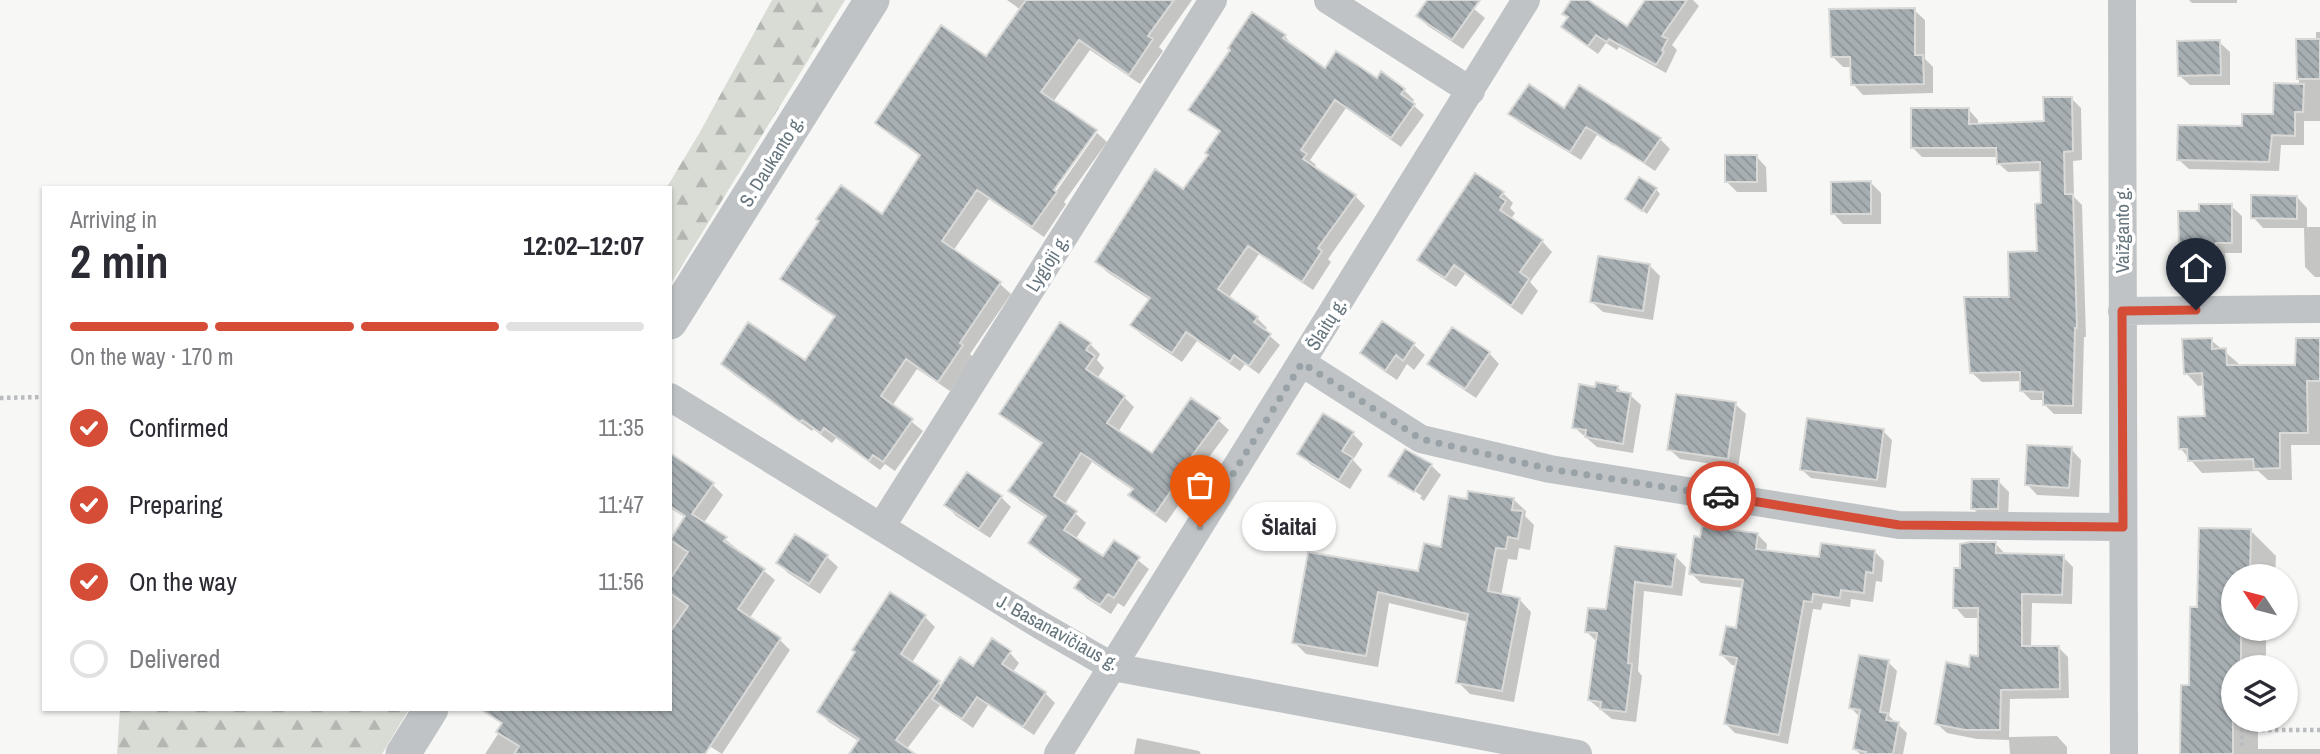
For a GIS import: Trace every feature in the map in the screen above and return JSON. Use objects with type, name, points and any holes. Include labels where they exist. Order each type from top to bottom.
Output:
[{"type":"street","name":"S. Daukanto g.","points":[[672,320],[872,0]]},
{"type":"street","name":"Lygioji g.","points":[[881,527],[1213,0]]},
{"type":"street","points":[[1328,0],[1471,91]]},
{"type":"street","name":"Šlaitų g.","points":[[1058,754],[1526,0]]},
{"type":"street","name":"Vaižganto g.","points":[[2122,0],[2124,754]]},
{"type":"street","points":[[2122,311],[2320,309]]},
{"type":"street","points":[[1302,363],[1421,439],[1550,469],[1899,525],[2123,527]]},
{"type":"street","name":"J. Basanavičiaus g.","points":[[672,398],[1040,625],[1113,667],[1578,754]]},
{"type":"street","points":[[403,754],[430,711]]},
{"type":"path","points":[[0,398],[42,397]]},
{"type":"path","points":[[2242,746],[2242,730],[2320,730]]},
{"type":"green space","points":[[772,0],[845,0],[672,282],[672,186],[668,186]]},
{"type":"green space","points":[[120,711],[408,711],[382,754],[117,754]]},
{"type":"building","points":[[1026,0],[1174,0],[1148,36],[1153,39],[1129,75],[1079,40],[1041,92],[1097,130],[1054,190],[1057,192],[1032,227],[977,190],[942,241],[1001,282],[960,343],[963,345],[938,382],[906,359],[881,396],[913,419],[883,462],[873,455],[869,461],[824,428],[821,433],[802,420],[800,422],[721,364],[748,322],[805,360],[835,316],[780,279],[819,221],[816,219],[841,185],[882,214],[920,155],[875,123],[941,25],[986,56]]},
{"type":"building","points":[[1427,0],[1480,0],[1452,40],[1416,16]]},
{"type":"building","points":[[1571,0],[1588,0],[1627,26],[1645,0],[1687,0],[1662,36],[1668,39],[1656,65],[1609,39],[1607,42],[1596,35],[1588,46],[1561,27],[1568,17],[1562,14]]},
{"type":"building","points":[[1915,8],[1915,55],[1923,55],[1924,84],[1851,85],[1850,57],[1831,57],[1829,9]]},
{"type":"building","points":[[1252,12],[1286,35],[1283,38],[1325,68],[1336,51],[1377,78],[1381,71],[1405,89],[1401,94],[1415,104],[1391,138],[1335,100],[1301,150],[1307,154],[1303,159],[1356,195],[1318,248],[1322,251],[1302,282],[1248,246],[1218,289],[1258,317],[1254,322],[1271,334],[1249,366],[1234,355],[1230,362],[1186,332],[1172,353],[1130,325],[1150,298],[1095,262],[1155,169],[1183,189],[1208,155],[1205,153],[1220,131],[1188,110],[1230,50],[1228,48]]},
{"type":"building","points":[[2296,39],[2320,39],[2320,79],[2297,79]]},
{"type":"building","points":[[2220,40],[2221,75],[2178,76],[2177,41]]},
{"type":"building","points":[[2274,83],[2304,84],[2303,112],[2295,112],[2295,136],[2272,135],[2269,162],[2177,160],[2178,125],[2242,126],[2242,114],[2273,114]]},
{"type":"building","points":[[1529,84],[1564,108],[1579,85],[1661,138],[1644,163],[1586,127],[1570,152],[1508,114]]},
{"type":"building","points":[[2043,97],[2072,97],[2073,151],[2064,152],[2065,194],[2073,194],[2077,328],[2073,406],[2043,405],[2043,392],[2020,391],[2020,372],[1970,373],[1964,297],[2009,297],[2008,252],[2037,251],[2035,204],[2041,203],[2040,162],[1997,164],[1996,148],[1911,148],[1911,108],[1969,108],[1969,124],[2044,121]]},
{"type":"building","points":[[1725,155],[1757,155],[1757,182],[1725,182]]},
{"type":"building","points":[[1475,173],[1504,192],[1500,197],[1506,201],[1500,210],[1543,240],[1520,272],[1529,279],[1511,306],[1454,265],[1445,278],[1417,260]]},
{"type":"building","points":[[1639,177],[1657,188],[1642,211],[1625,199]]},
{"type":"building","points":[[1871,181],[1871,214],[1831,214],[1831,182]]},
{"type":"building","points":[[2251,195],[2297,196],[2297,219],[2251,218]]},
{"type":"building","points":[[2199,204],[2232,204],[2232,243],[2216,243],[2216,258],[2190,258],[2191,244],[2179,244],[2178,211],[2199,211]]},
{"type":"building","points":[[1598,256],[1650,264],[1643,311],[1590,302]]},
{"type":"building","points":[[1382,321],[1415,343],[1403,361],[1396,355],[1385,371],[1360,353]]},
{"type":"building","points":[[1060,322],[1091,343],[1086,350],[1095,356],[1086,369],[1125,396],[1107,423],[1152,453],[1191,398],[1220,418],[1175,479],[1178,481],[1155,514],[1128,495],[1133,489],[1081,453],[1054,496],[1077,511],[1064,530],[1103,556],[1114,540],[1140,557],[1114,598],[1108,594],[1100,605],[1074,588],[1080,579],[1028,543],[1046,516],[1008,491],[1042,443],[999,414]]},
{"type":"building","points":[[1452,327],[1490,352],[1465,389],[1427,364]]},
{"type":"building","points":[[2212,338],[2212,349],[2226,348],[2227,365],[2295,365],[2296,338],[2320,338],[2320,381],[2307,381],[2308,433],[2280,433],[2280,468],[2254,469],[2253,459],[2188,461],[2187,449],[2179,449],[2178,417],[2205,416],[2202,373],[2184,374],[2182,339]]},
{"type":"building","points":[[1596,382],[1618,386],[1617,391],[1631,393],[1623,444],[1585,437],[1586,430],[1572,428],[1579,384],[1595,387]]},
{"type":"building","points":[[1676,394],[1736,402],[1728,459],[1667,450]]},
{"type":"building","points":[[1323,413],[1354,432],[1342,451],[1353,458],[1339,480],[1297,454]]},
{"type":"building","points":[[1807,418],[1884,429],[1877,480],[1800,470]]},
{"type":"building","points":[[2027,445],[2072,447],[2069,488],[2025,485]]},
{"type":"building","points":[[1405,449],[1432,464],[1414,492],[1388,476]]},
{"type":"building","points":[[672,454],[714,483],[692,514],[727,537],[724,541],[765,569],[738,609],[781,638],[705,754],[514,754],[519,746],[496,732],[502,723],[483,711],[672,711],[672,629],[688,606],[672,594],[672,576],[688,552],[672,541],[672,537],[685,516],[672,507]]},
{"type":"building","points":[[967,472],[1002,496],[979,529],[944,505]]},
{"type":"building","points":[[1972,479],[1999,479],[1998,509],[1971,509]]},
{"type":"building","points":[[1468,491],[1514,498],[1512,510],[1523,511],[1518,539],[1508,537],[1506,549],[1496,548],[1488,591],[1520,598],[1502,691],[1456,683],[1468,614],[1378,592],[1366,656],[1292,643],[1308,552],[1418,571],[1424,543],[1441,547],[1449,496],[1467,499]]},
{"type":"building","points":[[1702,526],[1758,533],[1756,549],[1819,557],[1821,543],[1875,550],[1873,573],[1866,572],[1864,593],[1841,590],[1840,598],[1813,594],[1812,602],[1804,601],[1779,735],[1724,724],[1737,658],[1720,655],[1726,626],[1736,628],[1743,580],[1689,574],[1694,536],[1700,537]]},
{"type":"building","points":[[2199,528],[2251,529],[2250,564],[2221,564],[2221,641],[2241,641],[2241,655],[2221,655],[2221,732],[2233,732],[2233,754],[2180,754],[2181,685],[2189,685],[2190,607],[2197,607]]},
{"type":"building","points":[[795,534],[828,555],[809,584],[776,563]]},
{"type":"building","points":[[1996,542],[1996,553],[2064,555],[2062,595],[2022,594],[2022,646],[2059,646],[2060,689],[2001,690],[2000,730],[1965,730],[1935,724],[1946,662],[1969,667],[1970,655],[1978,656],[1978,608],[1953,608],[1954,568],[1960,568],[1960,544]]},
{"type":"building","points":[[1615,546],[1676,554],[1672,587],[1635,582],[1628,663],[1632,664],[1626,712],[1600,709],[1601,702],[1588,700],[1597,633],[1585,632],[1588,608],[1606,609]]},
{"type":"building","points":[[890,592],[926,615],[901,654],[940,681],[896,740],[915,754],[849,754],[859,739],[817,712],[855,652],[852,650]]},
{"type":"building","points":[[992,638],[1011,651],[1002,664],[1046,692],[1023,727],[977,697],[962,719],[932,699],[960,657],[973,666]]},
{"type":"building","points":[[1859,655],[1889,660],[1880,712],[1888,713],[1886,720],[1899,722],[1893,754],[1865,754],[1866,752],[1853,749],[1860,710],[1849,708]]},
{"type":"way so far","points":[[1200,527],[1302,363],[1421,439],[1550,469],[1721,496]]},
{"type":"place","name":"Šlaitai","points":[[1200,527]]},
{"type":"route","points":[[1721,496],[1899,525],[2123,527],[2122,311],[2196,310]]}]
